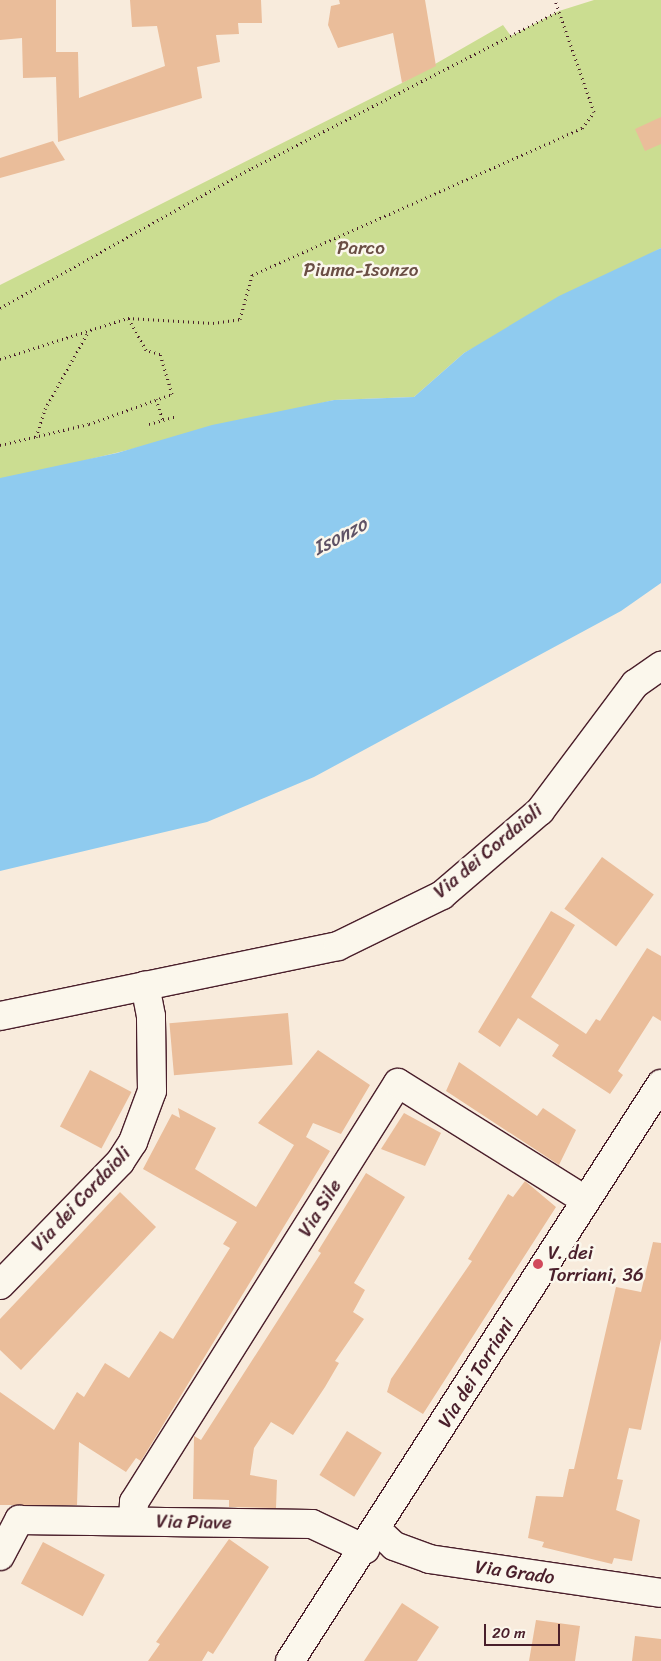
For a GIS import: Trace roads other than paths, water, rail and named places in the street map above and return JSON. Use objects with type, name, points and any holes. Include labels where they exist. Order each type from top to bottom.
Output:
[{"type":"street","name":"Via dei Cordaioli","points":[[0,1016],[338,946],[442,895],[540,811],[635,684],[661,666]]},
{"type":"street","name":"Via dei Cordaioli","points":[[0,1285],[120,1162],[133,1142],[152,1091],[151,1016],[145,986]]},
{"type":"street","name":"Via Sile","points":[[133,1521],[134,1502],[398,1084],[585,1200]]},
{"type":"street","name":"Via dei Torriani","points":[[290,1661],[371,1539],[585,1200],[661,1084]]},
{"type":"street","name":"Via Piave","points":[[0,1556],[9,1515],[133,1521],[312,1524],[371,1539]]},
{"type":"street","name":"Via Grado","points":[[371,1539],[429,1559],[661,1594]]},
{"type":"water","name":"Isonzo","points":[[661,248],[661,583],[621,611],[314,777],[207,822],[0,871],[0,478],[117,453],[212,425],[334,400],[414,397],[464,353],[559,296]]},
{"type":"place","name":"V. dei Torriani, 36","points":[[538,1264]]},
{"type":"park label","name":"Parco Piuma-Isonzo","points":[[361,259]]}]
